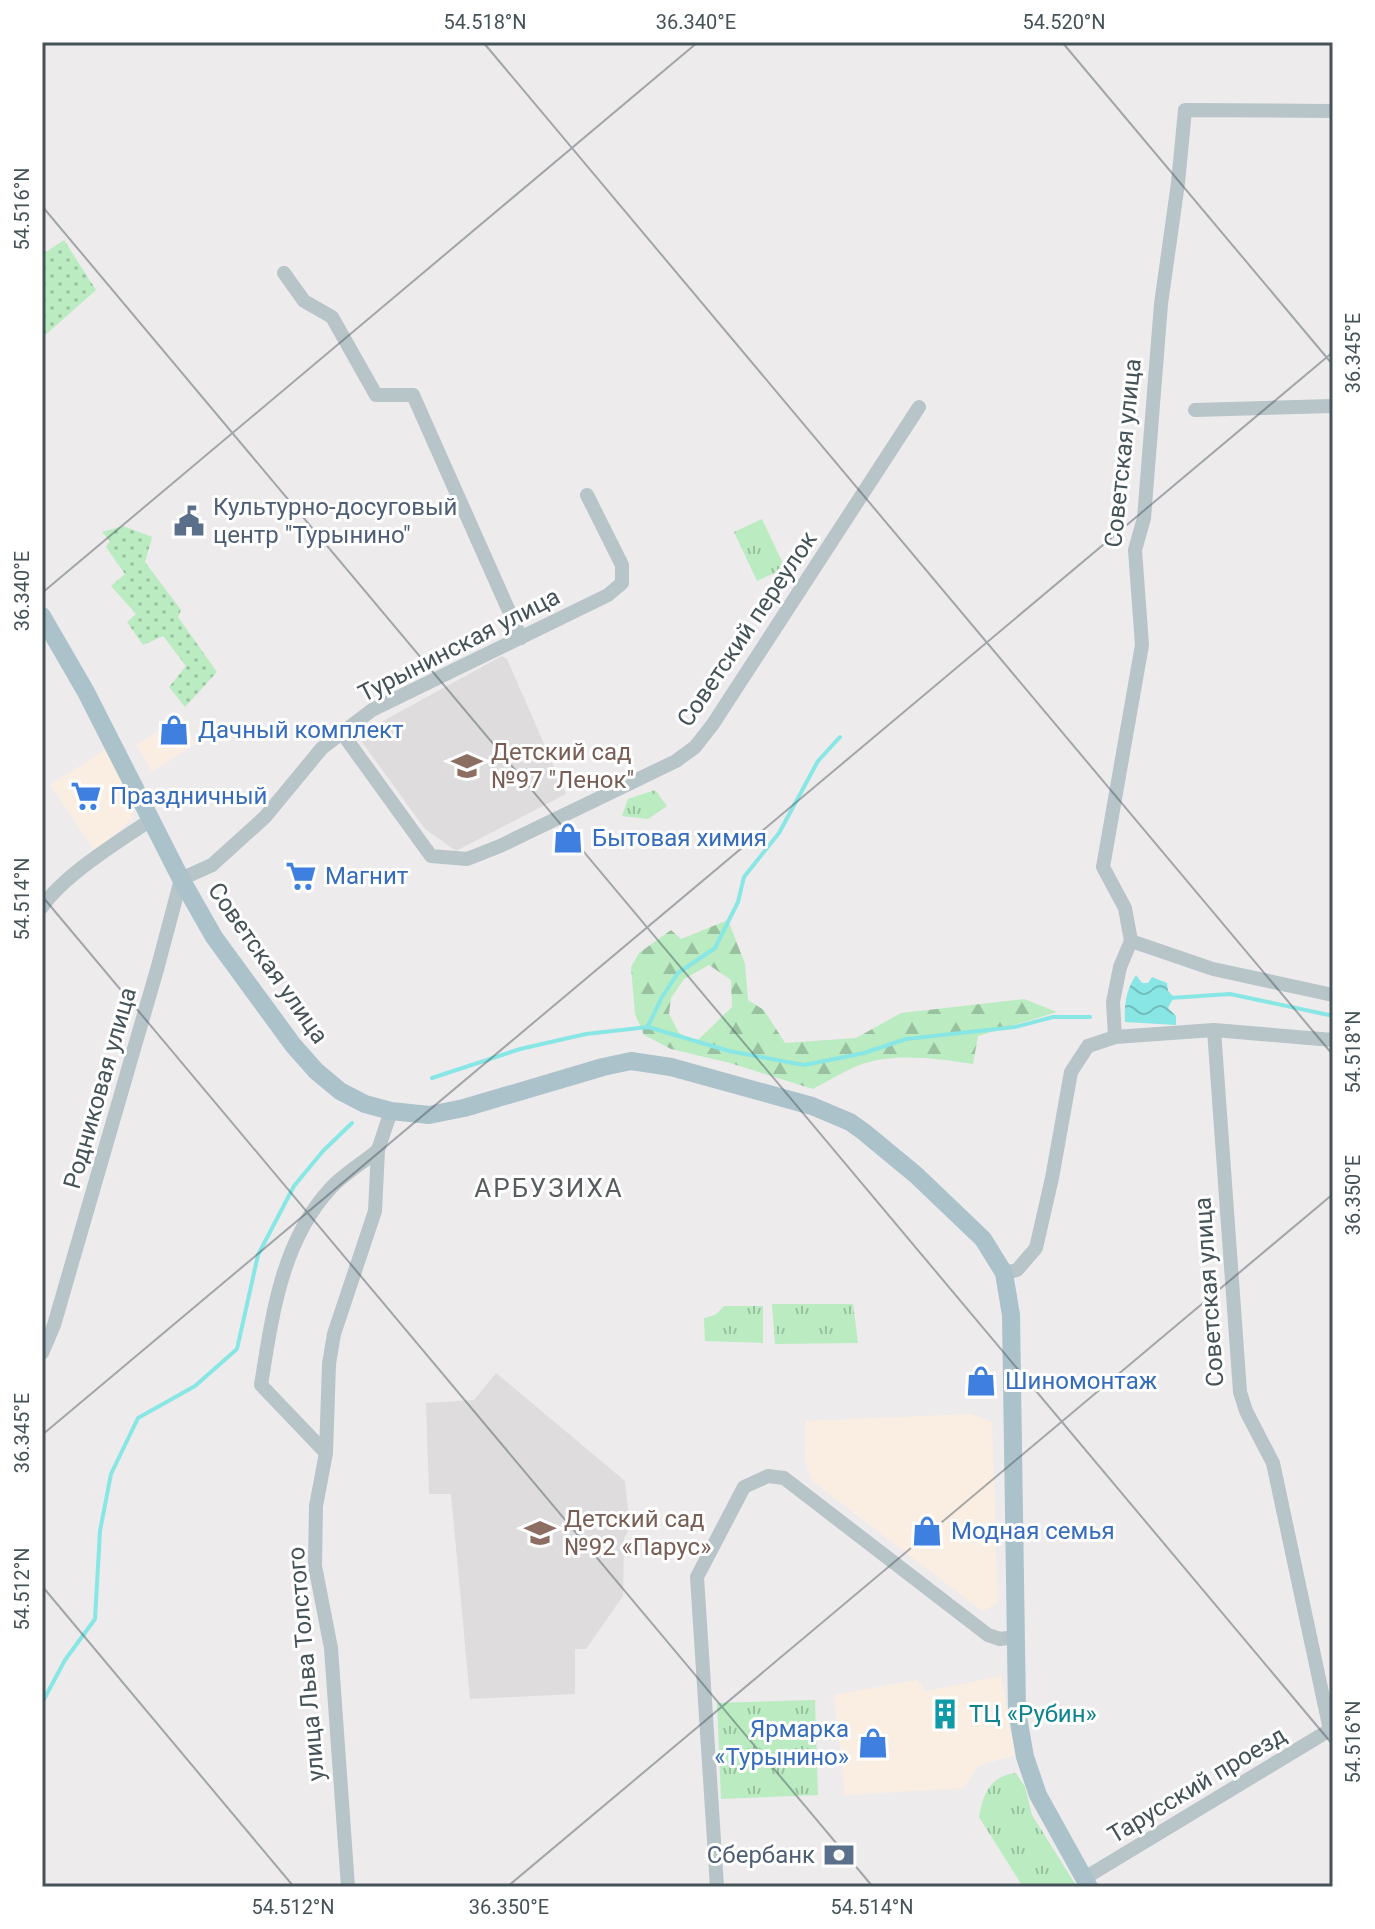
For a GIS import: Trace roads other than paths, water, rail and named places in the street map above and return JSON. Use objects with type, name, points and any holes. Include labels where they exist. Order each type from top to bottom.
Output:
[{"type":"main road","name":"Советская улица","points":[[42,616],[86,692],[214,937],[293,1045],[316,1071],[353,1098],[391,1111],[429,1115],[631,1061],[671,1067],[812,1106],[850,1122],[956,1211],[983,1239],[1004,1273],[1011,1315],[1017,1711],[1025,1757],[1038,1795],[1086,1883]]},
{"type":"street","name":"Советская улица","points":[[1131,941],[1125,908],[1103,867],[1142,645],[1135,550],[1144,518],[1161,304],[1185,110],[1333,111]]},
{"type":"street","points":[[284,273],[304,301],[332,317],[376,395],[413,395],[521,638]]},
{"type":"street","points":[[1195,410],[1333,406]]},
{"type":"street","name":"Советский переулок","points":[[342,733],[431,856],[445,859],[467,859],[500,846],[676,761],[695,747],[713,724],[919,407]]},
{"type":"street","name":"Турынинская улица","points":[[181,879],[212,865],[254,827],[322,748],[372,710],[608,595],[622,583],[622,565],[587,495]]},
{"type":"street","points":[[42,907],[50,895],[152,819]]},
{"type":"street","name":"Родниковая улица","points":[[42,1353],[62,1295],[181,879]]},
{"type":"street","points":[[1115,1037],[1113,1002],[1120,967],[1131,941],[1213,969],[1333,995]]},
{"type":"street","name":"Советская улица","points":[[1214,1030],[1240,1392],[1246,1411],[1273,1463],[1331,1729]]},
{"type":"street","points":[[1004,1273],[1017,1270],[1036,1248],[1071,1072],[1088,1046],[1115,1037],[1214,1030],[1333,1040]]},
{"type":"street","name":"улица Льва Толстого","points":[[348,1887],[331,1648],[315,1566],[316,1506],[326,1453],[329,1364],[334,1334],[375,1211],[378,1150],[391,1111]]},
{"type":"street","points":[[326,1453],[261,1385],[275,1299],[300,1230],[330,1189],[378,1150]]},
{"type":"street","points":[[717,1887],[697,1577],[744,1487],[768,1476],[784,1478],[988,1635],[1000,1639],[1015,1637]]},
{"type":"street","name":"Тарусский проезд","points":[[1086,1883],[1331,1729]]},
{"type":"water","points":[[1136,975],[1142,983],[1148,983],[1152,977],[1167,983],[1168,991],[1174,997],[1168,1008],[1176,1016],[1176,1025],[1125,1022],[1126,997]]},
{"type":"waterway","points":[[648,1026],[678,973],[715,948],[738,902],[744,877],[779,833],[818,761],[840,737]]},
{"type":"waterway","points":[[1170,998],[1230,994],[1329,1015]]},
{"type":"waterway","points":[[432,1078],[520,1049],[586,1034],[648,1027],[729,1051],[804,1065],[864,1053],[906,1039],[1015,1027],[1053,1017],[1090,1017]]},
{"type":"waterway","points":[[42,1703],[65,1660],[95,1619],[100,1531],[111,1474],[138,1418],[195,1386],[237,1349],[258,1255],[294,1186],[352,1123]]},
{"type":"place","name":"Культурно-досуговый центр \"Турынино\"","points":[[189,521]]},
{"type":"place","name":"Дачный комплект","points":[[174,730]]},
{"type":"place","name":"Детский сад №97 \"Ленок\"","points":[[467,766]]},
{"type":"place","name":"Праздничный","points":[[86,796]]},
{"type":"place","name":"Бытовая химия","points":[[568,838]]},
{"type":"place","name":"Магнит","points":[[301,876]]},
{"type":"place","name":"Шиномонтаж","points":[[981,1381]]},
{"type":"place","name":"Модная семья","points":[[927,1531]]},
{"type":"place","name":"Детский сад №92 «Парус»","points":[[540,1533]]},
{"type":"place","name":"ТЦ «Рубин»","points":[[945,1714]]},
{"type":"place","name":"Ярмарка «Турынино»","points":[[873,1743]]},
{"type":"place","name":"Сбербанк","points":[[839,1855]]},
{"type":"district","name":"АРБУЗИХА","points":[[549,1188]]}]
